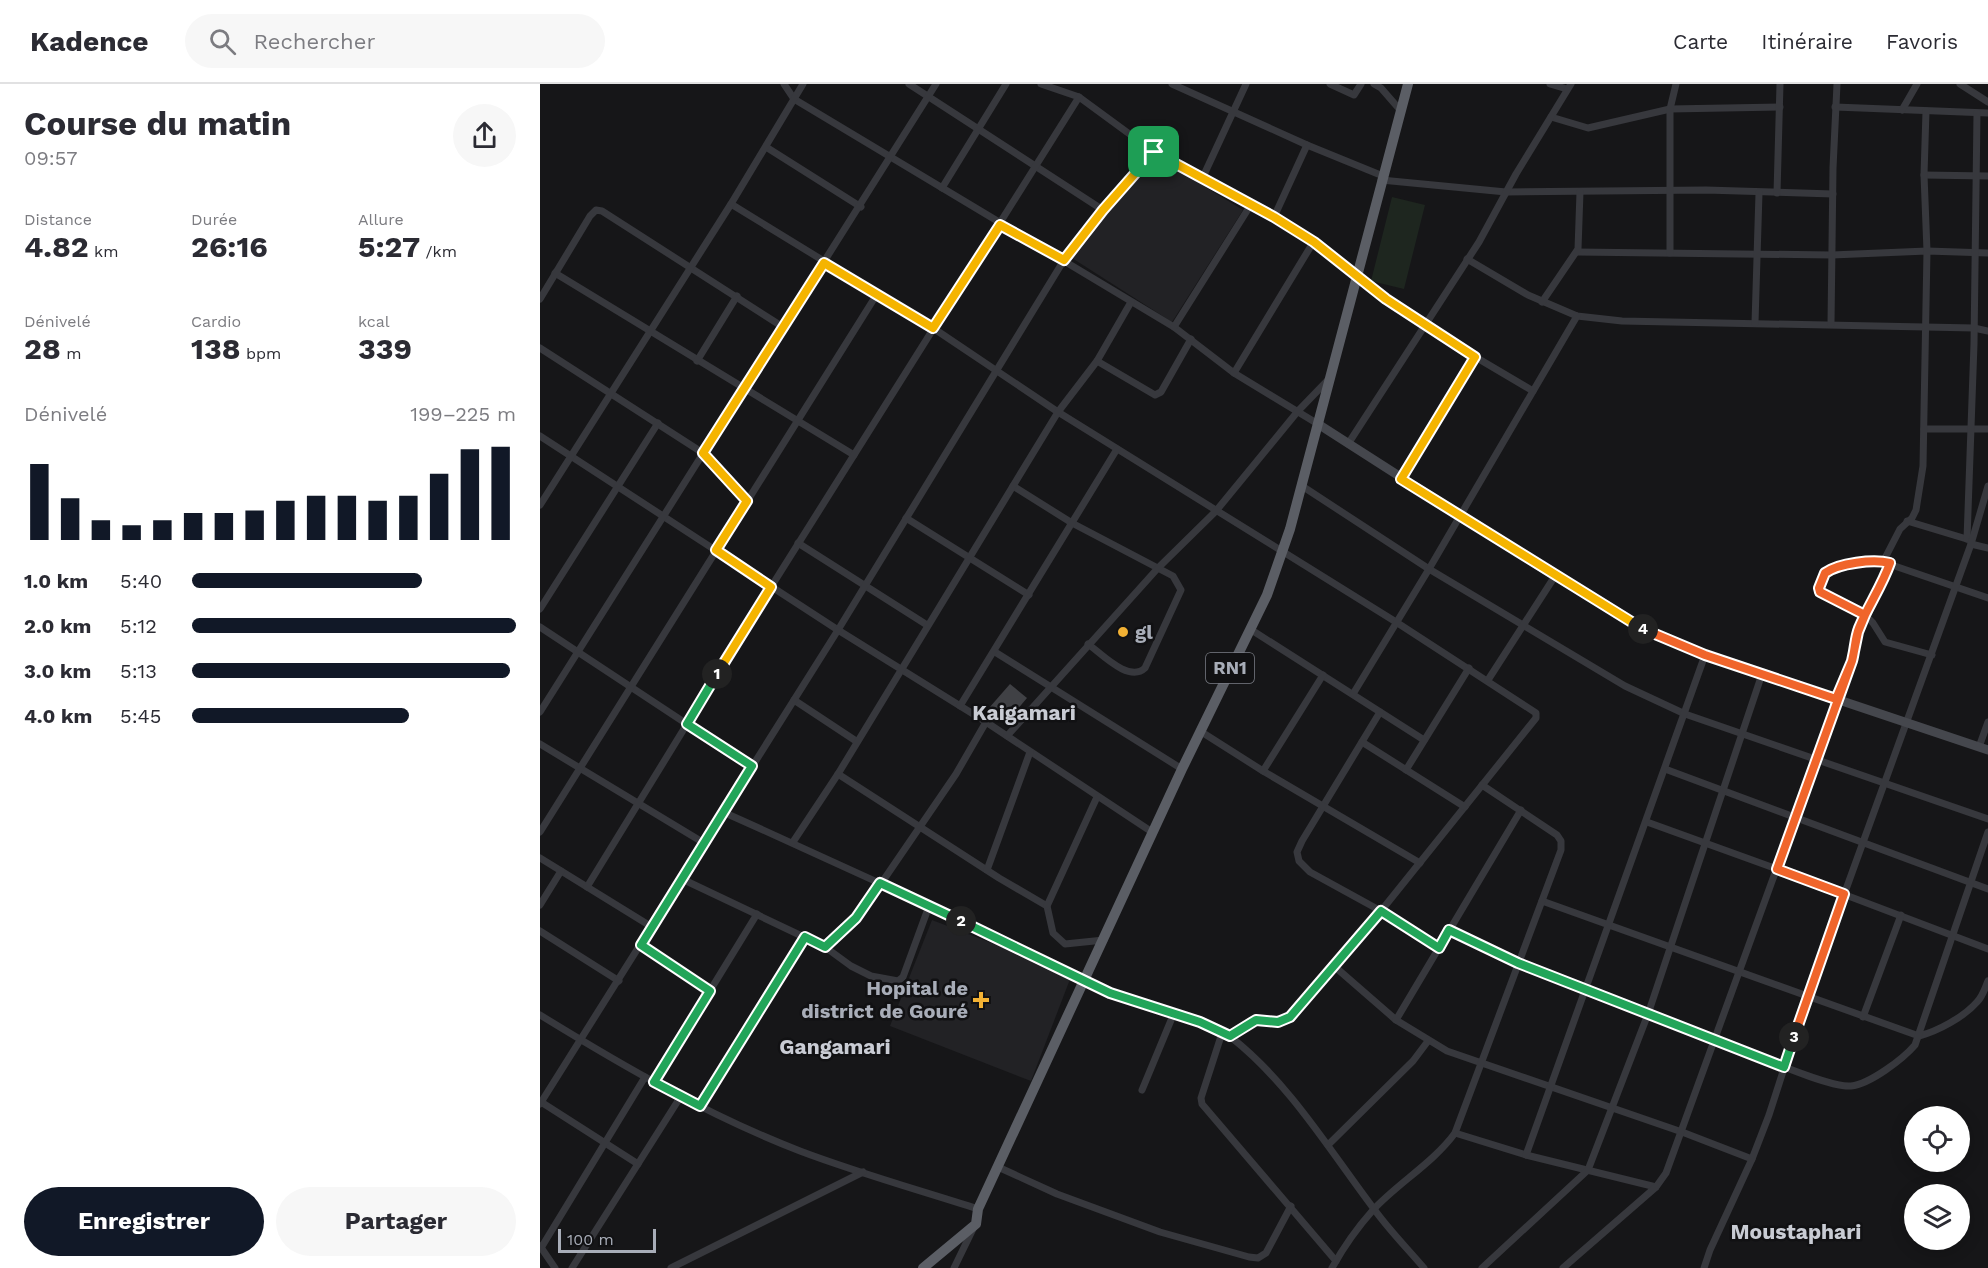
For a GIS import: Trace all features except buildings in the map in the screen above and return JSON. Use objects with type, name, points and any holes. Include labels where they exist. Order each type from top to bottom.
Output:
[{"type":"highway","name":"RN1","points":[[976,1224],[978,1209],[1152,832],[1267,595],[1283,552],[1302,486],[1408,84]]},
{"type":"highway","points":[[923,1268],[976,1224]]},
{"type":"main road","points":[[1318,424],[1555,576],[1655,635],[1705,655],[1984,749]]},
{"type":"street","points":[[784,84],[794,99],[1000,225],[1064,260],[1174,327],[1234,373],[1318,424]]},
{"type":"street","points":[[540,505],[692,267],[803,84]]},
{"type":"street","points":[[909,84],[1103,210]]},
{"type":"street","points":[[540,712],[861,207],[936,84]]},
{"type":"street","points":[[942,188],[1006,84]]},
{"type":"street","points":[[1042,84],[1079,97],[1154,152],[1274,217],[1314,242],[1356,277],[1423,326],[1533,391]]},
{"type":"street","points":[[1172,84],[1382,178],[1506,192],[1670,191],[1833,194]]},
{"type":"street","points":[[1202,178],[1246,84]]},
{"type":"street","points":[[1330,84],[1354,95],[1361,84]]},
{"type":"street","points":[[1374,84],[1401,111]]},
{"type":"street","points":[[1348,444],[1495,216],[1506,192],[1569,87],[1550,84]]},
{"type":"street","points":[[1670,253],[1670,109],[1676,84]]},
{"type":"street","points":[[1777,194],[1780,84]]},
{"type":"street","points":[[1831,324],[1837,84]]},
{"type":"street","points":[[1902,110],[1917,84]]},
{"type":"street","points":[[1960,84],[1988,102]]},
{"type":"street","points":[[587,887],[798,543],[1079,97]]},
{"type":"street","points":[[1551,117],[1588,128],[1670,109],[1780,107]]},
{"type":"street","points":[[1835,107],[1988,113]]},
{"type":"street","points":[[1563,1268],[1656,1187],[1666,1173],[1716,1041],[1817,759],[1836,699],[1852,661],[1858,632],[1877,595],[1886,562],[1900,529],[1916,510],[1923,466],[1924,429],[1927,251],[1924,175],[1926,111]]},
{"type":"street","points":[[1970,541],[1977,113]]},
{"type":"street","points":[[1274,217],[1307,146]]},
{"type":"street","points":[[766,147],[861,207]]},
{"type":"street","points":[[638,1164],[541,1103],[838,630],[1064,260],[1103,210],[1154,152]]},
{"type":"street","points":[[1924,175],[1988,176]]},
{"type":"street","points":[[1542,302],[1577,252],[1580,192]]},
{"type":"street","points":[[1755,323],[1759,193]]},
{"type":"street","points":[[731,204],[933,328],[1058,412],[1533,709],[1536,718],[1465,807],[1381,911],[1284,1021],[1256,1020],[1230,1036]]},
{"type":"street","points":[[1174,327],[1250,206]]},
{"type":"street","points":[[540,299],[596,210],[602,211],[692,267],[783,327]]},
{"type":"street","points":[[1234,373],[1314,242]]},
{"type":"street","points":[[1577,252],[1832,255],[1927,251],[1988,253]]},
{"type":"street","points":[[1467,260],[1542,302],[1577,316],[1622,321],[1831,324],[1974,328],[1988,331]]},
{"type":"street","points":[[555,273],[650,333],[854,455]]},
{"type":"street","points":[[540,832],[877,294]]},
{"type":"street","points":[[697,361],[736,296]]},
{"type":"street","points":[[793,842],[838,774],[1058,412],[1097,361],[1131,302]]},
{"type":"street","points":[[1353,694],[1577,316]]},
{"type":"street","points":[[1097,361],[1155,395],[1161,392],[1191,339]]},
{"type":"street","points":[[540,348],[703,453],[747,501]]},
{"type":"street","points":[[1401,479],[1475,357]]},
{"type":"street","points":[[1007,736],[1158,568],[1216,511],[1298,411],[1331,377]]},
{"type":"street","points":[[540,609],[658,423]]},
{"type":"street","points":[[1924,429],[1988,429]]},
{"type":"street","points":[[540,436],[838,630],[986,722],[1152,832]]},
{"type":"street","points":[[960,706],[1117,449]]},
{"type":"street","points":[[1013,486],[1072,523],[1173,576],[1181,590],[1144,668],[1134,674],[1125,671],[1088,644]]},
{"type":"street","points":[[1302,486],[1429,569],[1625,686],[1685,714],[1988,819]]},
{"type":"street","points":[[1704,1268],[1752,1159],[1844,894],[1932,656],[1987,491]]},
{"type":"street","points":[[1344,524],[1349,516]]},
{"type":"street","points":[[906,518],[1029,595]]},
{"type":"street","points":[[1907,522],[1988,548]]},
{"type":"street","points":[[798,543],[927,626]]},
{"type":"street","points":[[1932,656],[1885,642],[1865,615],[1820,592],[1819,588],[1825,573],[1828,570],[1886,562],[1988,598]]},
{"type":"street","points":[[1488,680],[1555,576]]},
{"type":"street","points":[[540,627],[752,766]]},
{"type":"street","points":[[1250,629],[1424,740]]},
{"type":"street","points":[[994,652],[1182,769]]},
{"type":"street","points":[[1526,1155],[1587,990],[1705,655]]},
{"type":"street","points":[[1406,770],[1469,668]]},
{"type":"street","points":[[1482,1268],[1588,1170],[1648,1014],[1762,674]]},
{"type":"street","points":[[1263,771],[1323,675]]},
{"type":"street","points":[[794,700],[856,741]]},
{"type":"street","points":[[1380,712],[1302,841],[1297,852],[1299,861],[1310,872],[1381,911],[1439,948]]},
{"type":"street","points":[[825,947],[856,918],[956,774],[986,722]]},
{"type":"street","points":[[1984,749],[1988,722]]},
{"type":"street","points":[[1200,731],[1263,771],[1420,863]]},
{"type":"street","points":[[1362,742],[1465,807]]},
{"type":"street","points":[[540,744],[704,843]]},
{"type":"street","points":[[987,870],[1030,752]]},
{"type":"street","points":[[1665,769],[1988,889]]},
{"type":"street","points":[[838,774],[1047,906]]},
{"type":"street","points":[[1222,1033],[1201,1098],[1202,1104],[1291,1206],[1334,1264],[1374,1209],[1424,1165],[1455,1133],[1561,850],[1561,841],[1557,835],[1482,785]]},
{"type":"street","points":[[1097,796],[1047,906],[1053,933],[1065,944],[1104,940]]},
{"type":"street","points":[[1396,1020],[1521,810]]},
{"type":"street","points":[[723,812],[793,842],[1086,979],[1110,993],[1174,1013],[1230,1036],[1273,1078],[1328,1145],[1374,1209],[1424,1268]]},
{"type":"street","points":[[1647,822],[1988,949]]},
{"type":"street","points":[[1449,930],[1518,963],[1716,1041],[1784,1067],[1840,1085],[1851,1086],[1889,1067],[1908,1052],[1919,1036],[1988,832]]},
{"type":"street","points":[[540,858],[652,927]]},
{"type":"street","points":[[540,905],[561,871]]},
{"type":"street","points":[[682,879],[825,947],[851,966],[871,976],[898,981],[903,977],[929,906]]},
{"type":"street","points":[[1542,902],[1919,1036],[1937,1029],[1971,1008],[1981,998],[1988,981]]},
{"type":"street","points":[[654,1082],[757,914]]},
{"type":"street","points":[[1863,1017],[1901,915]]},
{"type":"street","points":[[540,931],[619,981]]},
{"type":"street","points":[[700,1106],[805,937]]},
{"type":"street","points":[[641,945],[710,991]]},
{"type":"street","points":[[1334,966],[1396,1020],[1447,1051],[1682,1132],[1752,1159]]},
{"type":"street","points":[[1142,1090],[1174,1013]]},
{"type":"street","points":[[540,1015],[654,1082],[700,1106],[798,1150],[978,1209]]},
{"type":"street","points":[[1328,1145],[1413,1061],[1428,1041]]},
{"type":"street","points":[[555,1268],[541,1247],[645,1077]]},
{"type":"street","points":[[572,1268],[681,1096]]},
{"type":"street","points":[[1455,1133],[1526,1155],[1656,1187]]},
{"type":"street","points":[[998,1167],[1057,1194],[1160,1232],[1249,1257],[1258,1258],[1266,1253],[1291,1206]]},
{"type":"street","points":[[672,1268],[863,1172]]},
{"type":"street","points":[[954,1268],[976,1224]]},
{"type":"shaded area","points":[[1156,157],[1243,210],[1172,322],[1072,258],[1107,211]]},
{"type":"shaded area","points":[[1392,197],[1425,205],[1404,289],[1371,281]]},
{"type":"shaded area","name":"Hopital de district de Gouré","points":[[932,920],[1072,974],[1031,1081],[890,1026]]},
{"type":"place","name":"gl","points":[[1123,632]]},
{"type":"place","name":"Hopital de district de Gouré","points":[[981,1000]]},
{"type":"district","name":"Kaigamari","points":[[1024,713]]},
{"type":"district","name":"Gangamari","points":[[835,1047]]},
{"type":"district","name":"Moustaphari","points":[[1796,1232]]},
{"type":"route","points":[[1154,152],[1103,210],[1064,260],[1000,225],[933,328],[824,263],[703,453],[747,501],[716,550],[771,587],[687,724],[752,766],[641,945],[710,991],[654,1082],[700,1106],[805,937],[825,947],[863,910],[880,883],[1086,979],[1110,993],[1200,1022],[1230,1036],[1256,1020],[1278,1022],[1290,1017],[1381,911],[1439,948],[1449,930],[1518,963],[1784,1067],[1844,894],[1777,869],[1836,699],[1852,661],[1858,632],[1890,563],[1878,561],[1828,570],[1819,588],[1820,592],[1865,615],[1858,632],[1855,648],[1852,661],[1836,699],[1705,655],[1655,635],[1620,616],[1401,479],[1475,357],[1423,326],[1356,277],[1314,242],[1274,217],[1154,152]]}]
